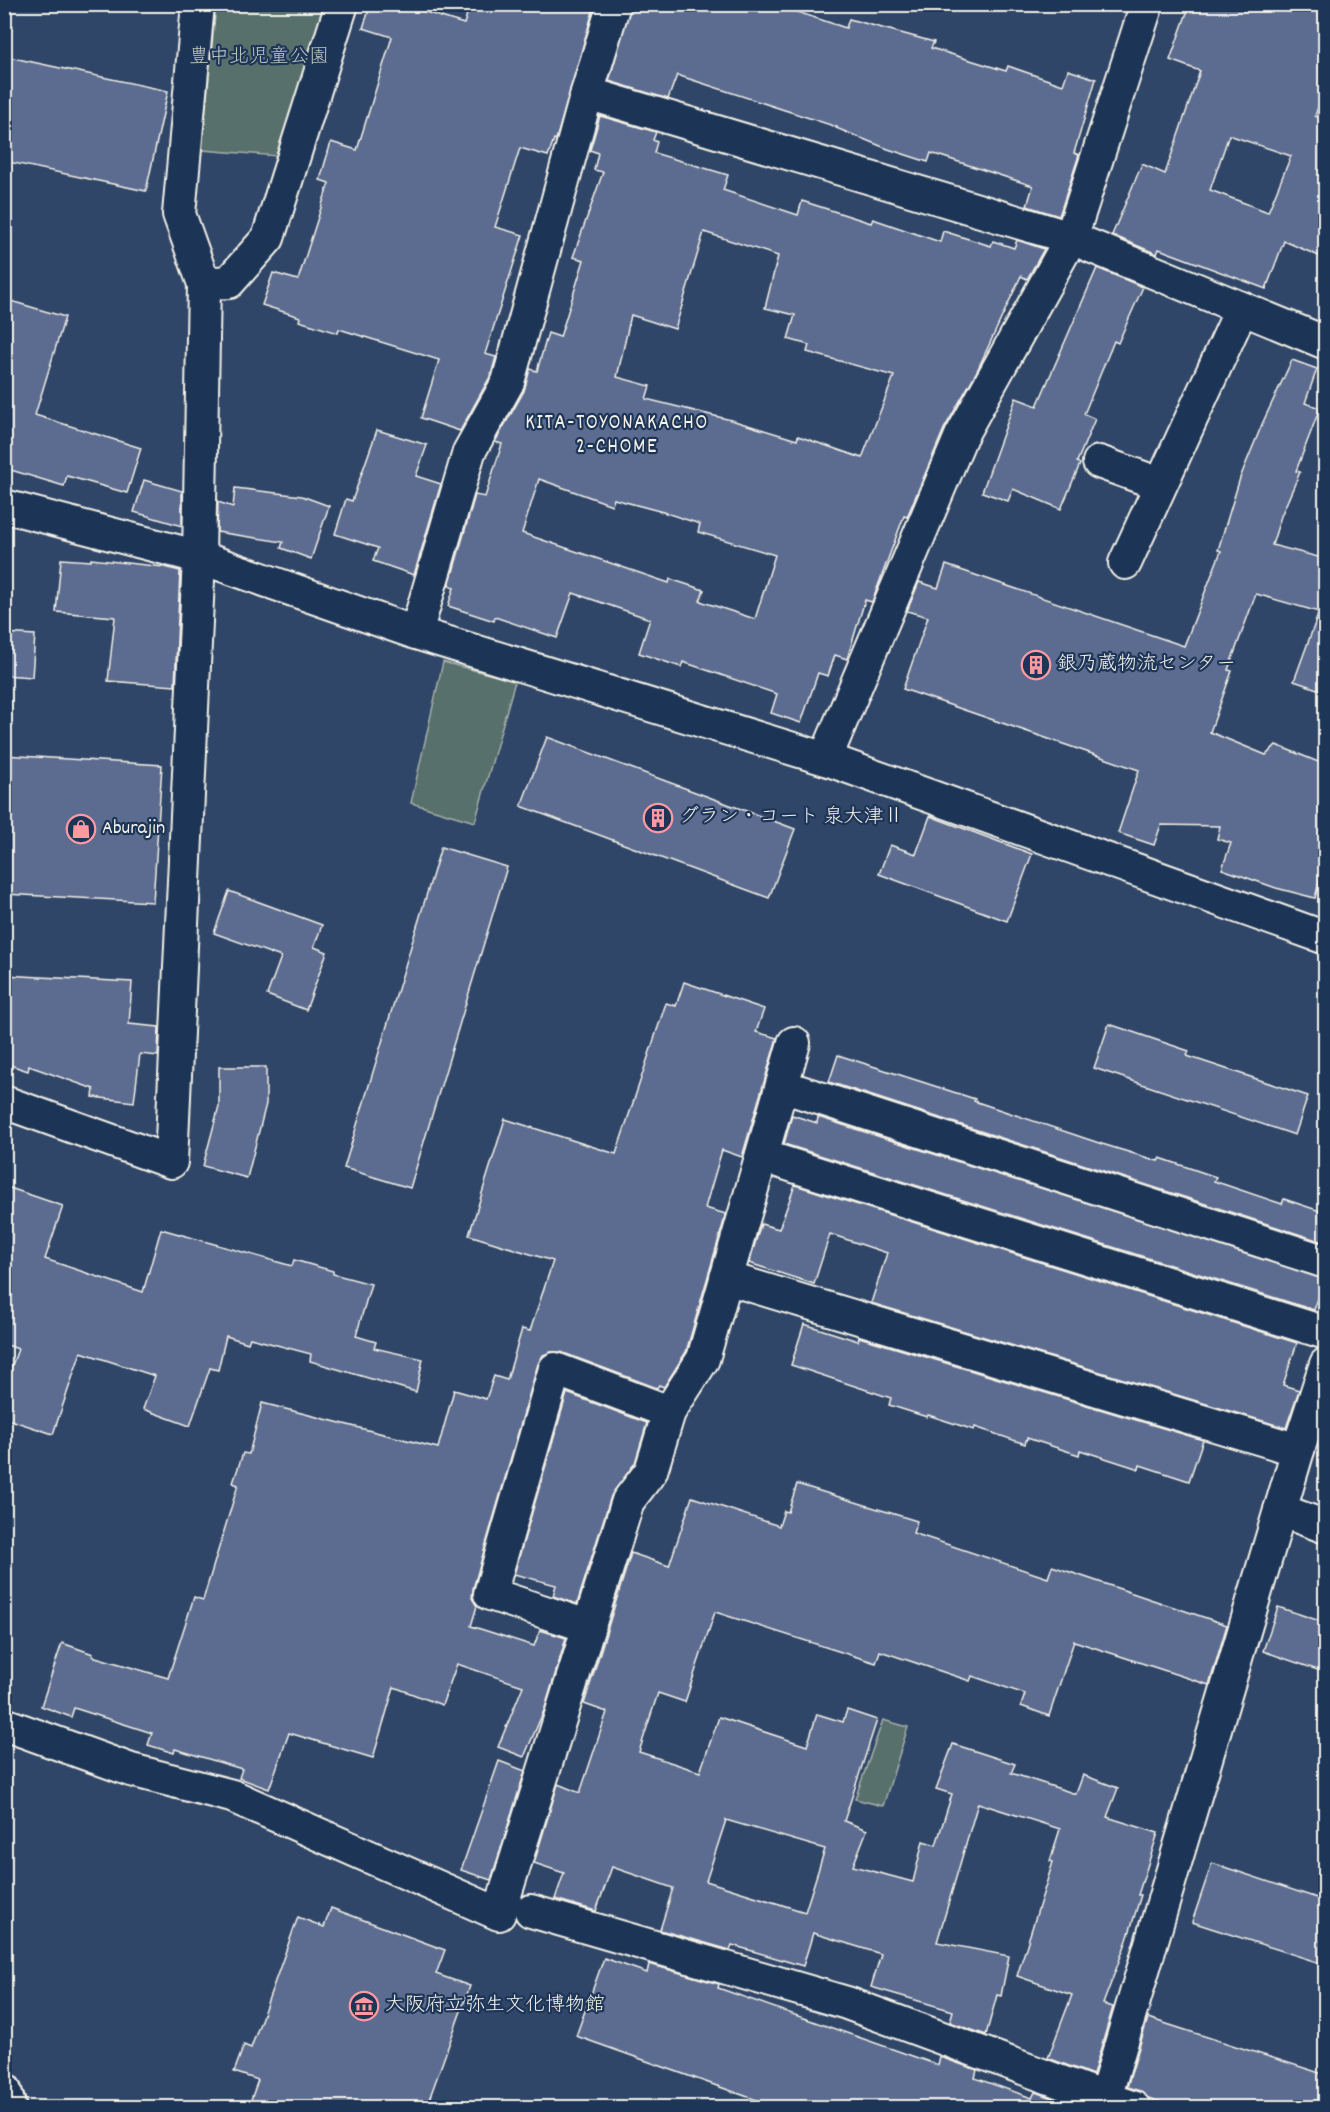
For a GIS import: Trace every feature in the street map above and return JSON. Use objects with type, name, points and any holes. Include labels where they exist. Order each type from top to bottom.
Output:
[{"type":"highway","points":[[4,2090],[9,2108]]},
{"type":"street","points":[[4,1102],[171,1162],[200,557],[204,284],[179,214],[198,4]]},
{"type":"street","points":[[204,284],[229,282],[268,238],[342,4]]},
{"type":"street","points":[[416,633],[470,452],[508,382],[587,93],[614,4]]},
{"type":"street","points":[[829,760],[831,745],[961,436],[1071,238],[1147,4]]},
{"type":"street","points":[[587,93],[1071,238],[1326,343]]},
{"type":"street","points":[[1125,563],[1242,308]]},
{"type":"street","points":[[1099,462],[1160,484]]},
{"type":"street","points":[[4,506],[200,557],[416,633],[829,760],[1326,938]]},
{"type":"street","points":[[4,1724],[131,1770],[232,1796],[499,1914],[587,1626],[628,1501],[651,1471],[669,1412],[703,1359],[794,1043]]},
{"type":"street","points":[[782,1086],[1326,1262]]},
{"type":"street","points":[[762,1156],[1326,1333]]},
{"type":"street","points":[[726,1278],[1298,1450]]},
{"type":"street","points":[[1103,2103],[1298,1450],[1326,1364]]},
{"type":"street","points":[[587,1626],[490,1594],[555,1369],[669,1412]]},
{"type":"street","points":[[1280,1510],[1326,1527]]},
{"type":"street","points":[[531,1911],[847,2003],[1103,2103],[1134,2108]]},
{"type":"green space","name":"豊中北児童公園","points":[[216,5],[328,5],[278,156],[202,150]]},
{"type":"green space","points":[[443,662],[515,681],[475,822],[411,803]]},
{"type":"green space","points":[[883,1720],[908,1727],[883,1806],[855,1799]]},
{"type":"building","points":[[371,4],[399,4],[464,24],[470,4],[595,4],[556,140],[554,139],[548,156],[520,148],[495,227],[523,235],[485,354],[496,357],[491,375],[460,431],[421,418],[439,360],[339,329],[338,333],[299,321],[300,317],[262,305],[273,273],[298,280],[329,183],[320,180],[331,142],[357,150],[392,37],[363,28]]},
{"type":"building","points":[[631,4],[773,4],[846,28],[849,19],[934,42],[931,48],[1006,71],[1008,66],[1063,85],[1068,70],[1096,79],[1074,153],[1079,155],[1059,216],[1027,206],[1033,186],[931,153],[928,162],[888,149],[837,127],[677,75],[668,99],[609,81]]},
{"type":"building","points":[[1190,4],[1326,4],[1326,83],[1315,116],[1326,120],[1326,259],[1284,241],[1266,289],[1159,249],[1157,254],[1112,235],[1142,164],[1165,174],[1200,71],[1170,60]],"holes":[[[1229,135],[1291,156],[1268,212],[1210,190]]]},
{"type":"building","points":[[4,56],[168,91],[146,191],[4,161]]},
{"type":"building","points":[[600,116],[656,132],[653,140],[657,142],[654,153],[728,175],[723,190],[798,215],[802,201],[871,223],[873,219],[940,242],[943,231],[991,246],[993,241],[1014,248],[1017,240],[1044,249],[1027,279],[1021,276],[977,371],[944,429],[907,517],[904,516],[872,602],[865,600],[847,659],[835,655],[828,676],[818,673],[801,723],[771,713],[777,694],[683,662],[681,667],[639,653],[650,619],[573,593],[557,638],[495,617],[494,621],[448,606],[454,588],[449,586],[475,495],[485,497],[502,444],[495,442],[524,391],[530,369],[537,371],[548,333],[560,337],[584,260],[573,257],[603,172],[594,170],[598,153],[590,150]],"holes":[[[704,232],[778,256],[765,308],[795,315],[788,339],[809,345],[807,352],[894,376],[862,458],[798,436],[797,440],[731,420],[646,399],[650,386],[617,377],[631,315],[675,329]],[[539,479],[612,505],[614,499],[663,512],[700,524],[698,532],[775,555],[755,619],[700,601],[704,590],[670,579],[669,583],[522,533]]]},
{"type":"building","points":[[1097,268],[1143,287],[1118,343],[1114,341],[1084,414],[1095,419],[1077,462],[1080,464],[1061,509],[1013,489],[1008,501],[982,492],[1016,398],[1037,406]]},
{"type":"building","points":[[4,299],[65,317],[35,415],[141,448],[127,493],[67,476],[64,486],[4,468]]},
{"type":"building","points":[[1292,360],[1317,369],[1305,403],[1320,408],[1296,471],[1300,472],[1281,516],[1272,545],[1326,559],[1326,692],[1294,681],[1319,612],[1256,594],[1228,670],[1232,671],[1210,732],[1266,755],[1276,745],[1326,765],[1326,856],[1315,898],[1276,888],[1222,869],[1231,843],[1217,839],[1220,826],[1161,825],[1154,845],[1118,833],[1139,770],[903,689],[928,617],[907,611],[919,582],[938,588],[946,565],[1184,646],[1221,551],[1218,550],[1240,478]]},
{"type":"building","points":[[377,430],[427,445],[416,476],[441,484],[414,575],[373,561],[378,548],[335,534],[346,499],[352,501]]},
{"type":"building","points":[[144,480],[182,491],[182,526],[134,512]]},
{"type":"building","points":[[235,488],[302,496],[329,506],[311,559],[281,548],[283,542],[217,532],[218,502],[233,507]]},
{"type":"building","points":[[61,559],[91,561],[91,559],[164,567],[180,571],[175,686],[108,681],[115,617],[56,612]]},
{"type":"building","points":[[4,633],[35,635],[32,677],[4,675]]},
{"type":"building","name":"グラン・コート 泉大津Ⅱ","points":[[547,737],[795,829],[769,898],[521,806]]},
{"type":"building","name":"Aburajin","points":[[4,755],[162,765],[153,902],[4,894]]},
{"type":"building","points":[[930,816],[1032,854],[1007,921],[879,874],[890,845],[916,854]]},
{"type":"building","points":[[441,847],[507,867],[410,1188],[344,1168]]},
{"type":"building","points":[[229,891],[322,925],[314,947],[327,952],[306,1010],[267,995],[281,957],[214,933]]},
{"type":"building","points":[[4,975],[132,982],[129,1024],[159,1027],[158,1056],[140,1054],[134,1102],[93,1097],[94,1089],[29,1066],[28,1071],[4,1063]]},
{"type":"building","points":[[684,982],[764,1009],[756,1032],[777,1038],[742,1157],[722,1150],[705,1208],[726,1214],[686,1352],[664,1387],[659,1385],[657,1388],[561,1352],[543,1355],[538,1364],[473,1589],[472,1598],[477,1606],[471,1626],[534,1646],[540,1630],[566,1638],[545,1708],[524,1757],[498,1747],[523,1686],[457,1664],[442,1705],[394,1687],[373,1758],[289,1733],[269,1789],[239,1778],[242,1769],[175,1749],[174,1753],[148,1745],[152,1733],[74,1708],[71,1717],[41,1706],[62,1643],[93,1654],[92,1656],[168,1678],[194,1597],[203,1600],[238,1485],[233,1483],[243,1453],[249,1454],[262,1403],[438,1448],[454,1390],[486,1399],[494,1376],[507,1380],[522,1329],[530,1331],[553,1261],[469,1235],[505,1119],[616,1154],[666,1003],[676,1006]]},
{"type":"building","points":[[1109,1024],[1189,1051],[1187,1056],[1308,1096],[1295,1135],[1094,1068]]},
{"type":"building","points":[[838,1055],[975,1099],[974,1101],[1102,1144],[1158,1161],[1160,1158],[1216,1177],[1214,1181],[1282,1204],[1284,1199],[1326,1213],[1326,1243],[829,1082]]},
{"type":"building","points":[[219,1067],[266,1067],[266,1104],[247,1178],[203,1166],[219,1106]]},
{"type":"building","points":[[792,1115],[817,1123],[818,1117],[1325,1279],[1314,1310],[784,1144]]},
{"type":"building","points":[[795,1185],[1297,1343],[1283,1385],[1299,1390],[1286,1428],[871,1303],[887,1253],[830,1234],[814,1284],[749,1263],[761,1224],[779,1229]]},
{"type":"building","points":[[4,1186],[63,1206],[45,1259],[143,1292],[161,1229],[292,1266],[294,1260],[371,1284],[356,1336],[376,1342],[374,1348],[423,1359],[416,1392],[310,1361],[311,1354],[250,1338],[248,1343],[226,1336],[218,1370],[210,1368],[190,1426],[143,1409],[155,1376],[81,1352],[53,1434],[4,1418],[4,1387],[18,1349],[4,1344]]},
{"type":"building","points":[[804,1324],[858,1341],[859,1337],[1203,1440],[1189,1481],[1140,1465],[1139,1469],[1080,1450],[1079,1455],[1027,1438],[1025,1444],[975,1427],[974,1430],[889,1405],[891,1398],[791,1365]]},
{"type":"building","points":[[567,1393],[647,1423],[635,1463],[611,1496],[577,1604],[553,1596],[556,1585],[514,1574]]},
{"type":"building","points":[[797,1484],[917,1521],[913,1533],[1048,1578],[1052,1566],[1227,1625],[1209,1685],[1074,1641],[1049,1716],[1021,1706],[1025,1694],[972,1676],[970,1681],[880,1651],[876,1663],[715,1612],[685,1702],[658,1693],[639,1752],[700,1772],[719,1717],[807,1746],[817,1714],[843,1722],[847,1710],[877,1720],[844,1821],[867,1830],[853,1866],[913,1882],[923,1841],[936,1845],[952,1794],[936,1789],[953,1744],[1015,1764],[1011,1773],[1076,1794],[1083,1775],[1118,1788],[1107,1817],[1158,1833],[1138,1895],[1141,1895],[1127,1940],[1103,2004],[1113,2007],[1093,2075],[1048,2058],[1072,1995],[1017,1976],[1053,1862],[1050,1861],[1060,1829],[978,1803],[937,1942],[1009,1956],[1001,1996],[997,1995],[986,2035],[950,2022],[953,2011],[871,1987],[881,1954],[813,1933],[803,1966],[732,1945],[730,1950],[660,1930],[673,1888],[612,1867],[596,1911],[555,1899],[564,1873],[534,1863],[558,1784],[580,1793],[607,1712],[584,1704],[631,1553],[669,1566],[692,1497],[779,1526],[784,1511],[788,1512]],"holes":[[[726,1820],[825,1849],[805,1912],[706,1881]]]},
{"type":"building","points":[[1278,1607],[1326,1623],[1326,1673],[1263,1651]]},
{"type":"building","points":[[499,1761],[525,1771],[491,1880],[461,1870]]},
{"type":"building","points":[[1212,1863],[1326,1901],[1326,1965],[1192,1922]]},
{"type":"building","name":"大阪府立弥生文化博物館","points":[[331,1908],[445,1950],[436,1974],[470,1986],[426,2108],[248,2108],[258,2080],[234,2072],[244,2045],[251,2048],[298,1917],[324,1927]]},
{"type":"building","points":[[604,1958],[647,1973],[649,1964],[719,1984],[718,1988],[938,2065],[940,2057],[977,2070],[975,2078],[1032,2098],[1035,2092],[1060,2101],[1058,2108],[779,2108],[576,2036]]},
{"type":"building","points":[[1148,2018],[1326,2075],[1326,2108],[1179,2108],[1148,2098],[1140,2091],[1127,2087]]},
{"type":"place","name":"銀乃蔵物流センター","points":[[1036,665]]},
{"type":"place","name":"グラン・コート 泉大津Ⅱ","points":[[658,818]]},
{"type":"place","name":"Aburajin","points":[[81,829]]},
{"type":"place","name":"大阪府立弥生文化博物館","points":[[364,2006]]},
{"type":"district","name":"KITA-TOYONAKACHO 2-CHOME","points":[[617,436]]}]
